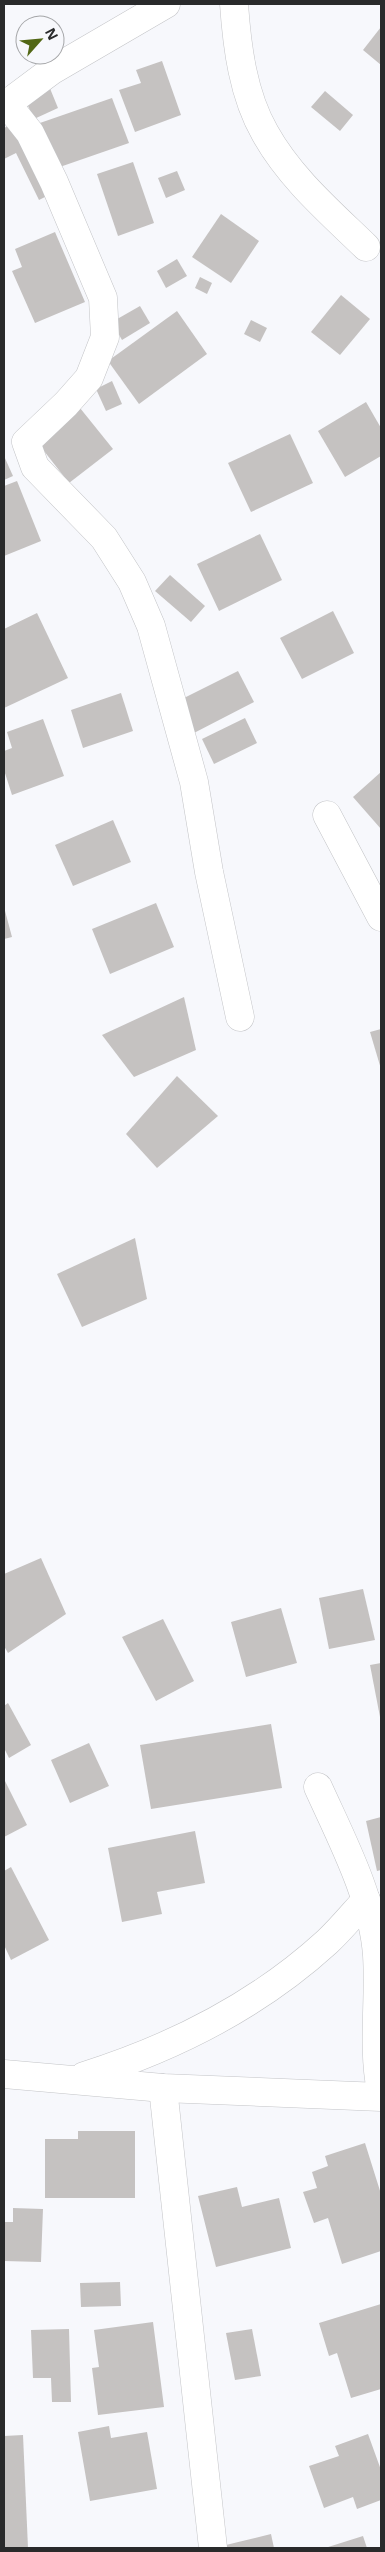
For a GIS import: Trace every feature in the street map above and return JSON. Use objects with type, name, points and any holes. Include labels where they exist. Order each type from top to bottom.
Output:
[{"type":"street","points":[[166,4],[51,71],[5,105],[30,132],[57,191],[102,298],[105,337],[89,378],[66,404],[15,442],[35,467],[104,538],[132,582],[151,626],[194,782],[209,872],[240,1017]]},
{"type":"street","points":[[234,4],[246,88],[264,132],[281,159],[301,183],[366,247]]},
{"type":"street","points":[[327,815],[381,917]]},
{"type":"street","points":[[318,1787],[366,1900],[377,1953],[377,2068],[381,2091]]},
{"type":"street","points":[[76,2079],[117,2066],[180,2040],[227,2014],[282,1978],[328,1941],[366,1900]]},
{"type":"street","points":[[4,2074],[163,2088],[381,2096]]},
{"type":"street","points":[[163,2088],[213,2548]]},
{"type":"building","points":[[381,27],[381,65],[363,50]]},
{"type":"building","points":[[162,61],[181,115],[135,132],[119,90],[141,83],[136,70]]},
{"type":"building","points":[[49,86],[58,108],[34,119],[24,97]]},
{"type":"building","points":[[325,91],[353,115],[340,131],[311,107]]},
{"type":"building","points":[[112,98],[129,143],[54,169],[37,124]]},
{"type":"building","points":[[17,122],[53,193],[39,200],[16,153],[4,159],[4,128]]},
{"type":"building","points":[[133,162],[154,223],[118,236],[97,174]]},
{"type":"building","points":[[177,171],[185,190],[166,198],[158,178]]},
{"type":"building","points":[[221,214],[259,241],[231,283],[192,257]]},
{"type":"building","points":[[55,232],[85,302],[35,323],[12,271],[22,267],[15,249]]},
{"type":"building","points":[[177,259],[187,276],[166,288],[157,271]]},
{"type":"building","points":[[200,277],[212,283],[207,294],[195,288]]},
{"type":"building","points":[[341,295],[370,319],[340,355],[311,332]]},
{"type":"building","points":[[140,306],[150,323],[122,340],[112,322]]},
{"type":"building","points":[[177,311],[207,354],[139,404],[108,361]]},
{"type":"building","points":[[251,320],[267,328],[260,342],[244,334]]},
{"type":"building","points":[[112,381],[122,404],[106,411],[96,389]]},
{"type":"building","points":[[366,402],[381,428],[381,456],[345,477],[318,431]]},
{"type":"building","points":[[80,408],[113,449],[69,483],[37,442]]},
{"type":"building","points":[[290,434],[313,483],[251,512],[228,463]]},
{"type":"building","points":[[4,456],[13,476],[4,480]]},
{"type":"building","points":[[17,481],[41,541],[4,556],[4,486]]},
{"type":"building","points":[[260,534],[282,580],[219,611],[197,564]]},
{"type":"building","points":[[170,575],[205,606],[191,622],[155,591]]},
{"type":"building","points":[[333,611],[354,653],[302,679],[280,638]]},
{"type":"building","points":[[37,613],[68,678],[4,708],[4,629]]},
{"type":"building","points":[[238,671],[254,702],[192,734],[176,702]]},
{"type":"building","points":[[121,693],[133,731],[83,748],[71,710]]},
{"type":"building","points":[[245,718],[257,743],[214,764],[202,739]]},
{"type":"building","points":[[43,719],[64,776],[12,795],[4,770],[4,751],[12,748],[7,732]]},
{"type":"building","points":[[381,772],[381,829],[353,797]]},
{"type":"building","points":[[113,820],[131,862],[73,886],[55,845]]},
{"type":"building","points":[[156,903],[174,947],[110,974],[92,929]]},
{"type":"building","points":[[4,907],[12,937],[4,939]]},
{"type":"building","points":[[184,997],[196,1050],[134,1077],[102,1035]]},
{"type":"building","points":[[381,1029],[381,1069],[370,1032]]},
{"type":"building","points":[[177,1076],[218,1116],[157,1168],[126,1134]]},
{"type":"building","points":[[135,1238],[147,1299],[82,1327],[57,1274]]},
{"type":"building","points":[[41,1558],[66,1614],[8,1653],[4,1646],[4,1574]]},
{"type":"building","points":[[363,1589],[375,1640],[329,1649],[319,1598]]},
{"type":"building","points":[[281,1608],[297,1663],[246,1677],[231,1622]]},
{"type":"building","points":[[163,1619],[194,1681],[156,1701],[122,1637]]},
{"type":"building","points":[[381,1663],[381,1717],[380,1717],[370,1665]]},
{"type":"building","points":[[8,1703],[31,1745],[9,1758],[4,1748],[4,1706]]},
{"type":"building","points":[[271,1724],[282,1788],[151,1809],[140,1745]]},
{"type":"building","points":[[89,1743],[109,1786],[70,1803],[51,1760]]},
{"type":"building","points":[[4,1782],[27,1825],[4,1837]]},
{"type":"building","points":[[381,1817],[381,1870],[377,1871],[366,1821]]},
{"type":"building","points":[[195,1831],[205,1883],[157,1892],[162,1914],[122,1922],[108,1848]]},
{"type":"building","points":[[11,1867],[49,1940],[11,1960],[4,1945],[4,1871]]},
{"type":"building","points":[[78,2131],[135,2131],[135,2198],[45,2198],[45,2139],[78,2139]]},
{"type":"building","points":[[365,2143],[381,2194],[381,2251],[342,2264],[328,2218],[314,2223],[303,2192],[317,2188],[312,2172],[328,2166],[325,2156]]},
{"type":"building","points":[[237,2187],[242,2207],[279,2198],[291,2248],[216,2267],[198,2196]]},
{"type":"building","points":[[13,2208],[43,2209],[41,2262],[4,2261],[4,2222],[13,2222]]},
{"type":"building","points":[[120,2282],[121,2306],[81,2307],[80,2283]]},
{"type":"building","points":[[381,2304],[381,2389],[351,2398],[337,2353],[329,2356],[319,2323]]},
{"type":"building","points":[[153,2322],[164,2407],[98,2415],[92,2368],[99,2367],[94,2330]]},
{"type":"building","points":[[69,2329],[71,2402],[52,2402],[51,2378],[33,2378],[31,2330]]},
{"type":"building","points":[[252,2329],[261,2376],[235,2380],[226,2333]]},
{"type":"building","points":[[109,2426],[111,2438],[147,2432],[157,2489],[90,2501],[78,2432]]},
{"type":"building","points":[[368,2434],[381,2470],[381,2500],[357,2509],[353,2497],[324,2508],[309,2466],[339,2456],[335,2446]]},
{"type":"building","points":[[23,2435],[28,2548],[4,2548],[4,2436]]},
{"type":"building","points":[[271,2534],[274,2548],[227,2548],[226,2545]]},
{"type":"building","points":[[363,2536],[367,2548],[325,2548]]}]
